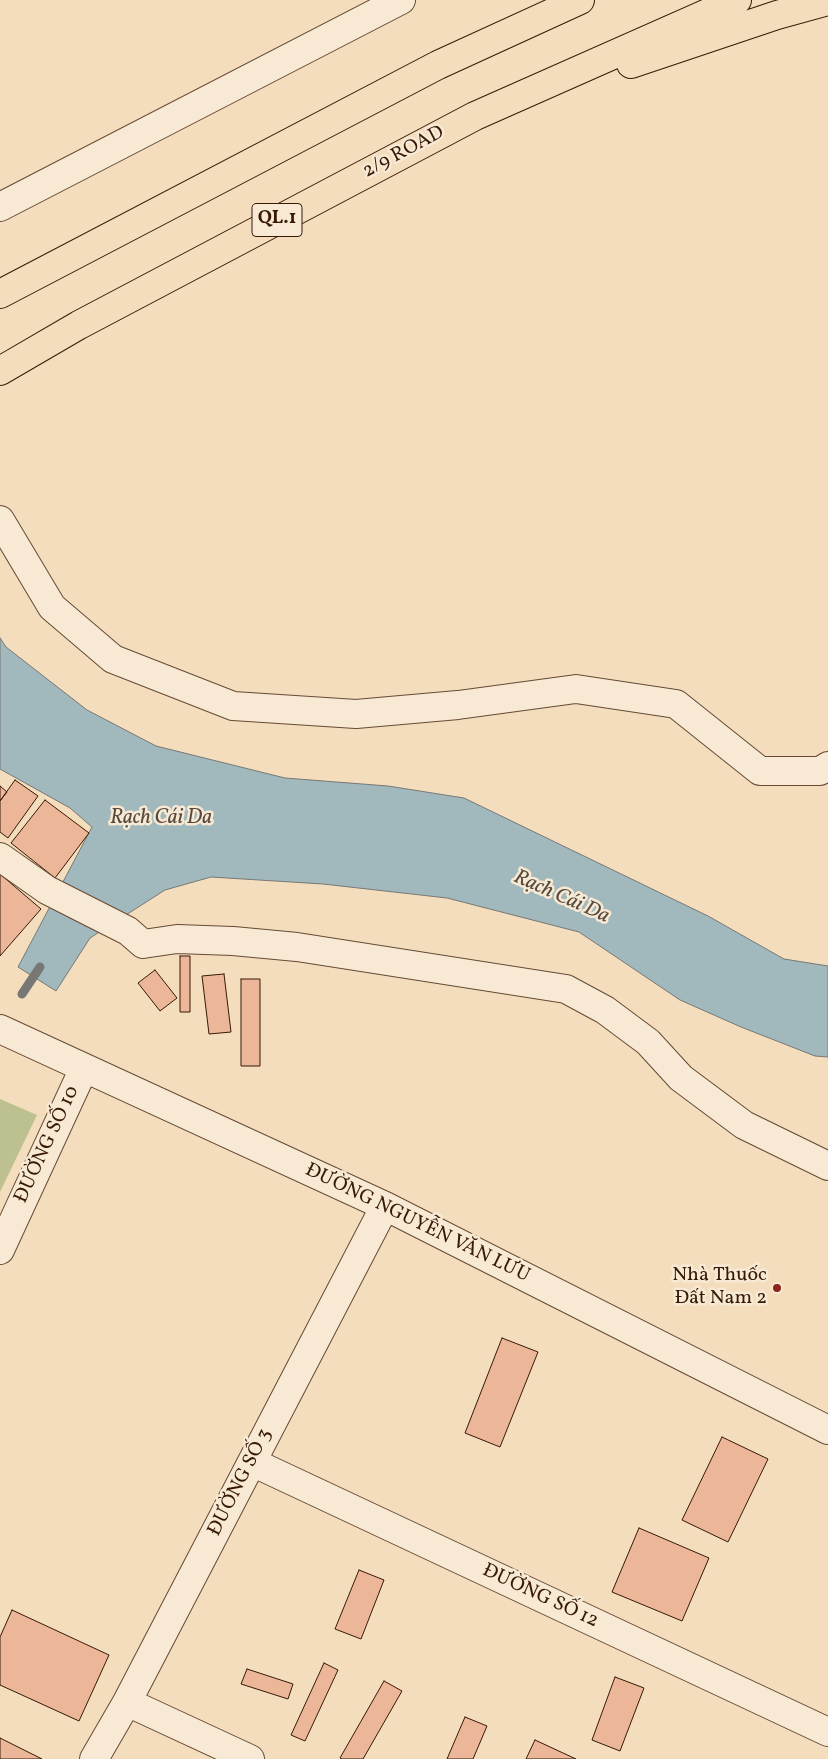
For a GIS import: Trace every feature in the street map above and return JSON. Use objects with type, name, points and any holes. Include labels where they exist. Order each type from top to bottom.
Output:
[{"type":"highway","points":[[0,294],[46,268],[566,0]]},
{"type":"highway","points":[[438,65],[580,0]]},
{"type":"highway","name":"2/9 ROAD","points":[[0,371],[79,325],[475,116],[737,0]]},
{"type":"highway","points":[[475,116],[777,15],[828,1]]},
{"type":"street","points":[[10,202],[401,0]]},
{"type":"street","points":[[0,520],[52,607],[112,659],[233,706],[356,714],[458,706],[576,689],[676,704],[760,771],[820,772],[828,766]]},
{"type":"street","points":[[0,858],[47,890],[128,931],[143,944],[177,939],[233,941],[297,947],[566,989],[606,1010],[648,1042],[681,1078],[744,1125],[828,1166]]},
{"type":"street","name":"ĐƯỜNG NGUYỄN VĂN LƯU","points":[[0,1029],[385,1206],[828,1430]]},
{"type":"street","name":"ĐƯỜNG SỐ 10","points":[[0,1250],[84,1068]]},
{"type":"street","name":"ĐƯỜNG SỐ 3","points":[[94,1759],[127,1702],[385,1206]]},
{"type":"street","name":"ĐƯỜNG SỐ 12","points":[[252,1462],[828,1732]]},
{"type":"street","points":[[127,1702],[250,1759]]},
{"type":"green space","points":[[0,1099],[37,1115],[0,1192]]},
{"type":"water","name":"Rạch Cái Da","points":[[0,638],[6,647],[87,710],[156,746],[285,778],[388,786],[464,798],[708,916],[784,959],[828,966],[828,1057],[815,1056],[741,1027],[680,1000],[579,932],[447,898],[323,884],[211,877],[165,890],[90,938],[56,991],[18,967],[92,827],[70,808],[0,769]]},
{"type":"building","points":[[15,780],[38,796],[8,838],[0,832],[0,801]]},
{"type":"building","points":[[0,786],[7,792],[0,801]]},
{"type":"building","points":[[45,800],[89,833],[55,878],[11,843]]},
{"type":"building","points":[[0,874],[41,909],[0,956]]},
{"type":"building","points":[[180,956],[190,956],[190,1012],[180,1012]]},
{"type":"building","points":[[155,970],[177,998],[160,1011],[138,983]]},
{"type":"building","points":[[224,974],[231,1032],[209,1034],[202,976]]},
{"type":"building","points":[[241,979],[260,979],[260,1066],[241,1066]]},
{"type":"building","points":[[502,1338],[538,1352],[500,1447],[465,1433]]},
{"type":"building","points":[[722,1437],[768,1459],[728,1542],[682,1520]]},
{"type":"building","points":[[639,1528],[709,1558],[682,1621],[612,1592]]},
{"type":"building","points":[[359,1570],[384,1580],[361,1639],[335,1629]]},
{"type":"building","points":[[12,1610],[109,1655],[79,1721],[0,1685],[0,1637]]},
{"type":"building","points":[[324,1663],[338,1670],[305,1741],[291,1735]]},
{"type":"building","points":[[247,1669],[293,1684],[288,1699],[241,1684]]},
{"type":"building","points":[[615,1677],[644,1688],[620,1751],[592,1740]]},
{"type":"building","points":[[384,1681],[402,1691],[363,1759],[340,1758]]},
{"type":"building","points":[[465,1717],[487,1726],[473,1759],[447,1759]]},
{"type":"building","points":[[0,1738],[42,1759],[0,1759]]},
{"type":"building","points":[[535,1740],[576,1759],[526,1759]]},
{"type":"waterway","points":[[22,994],[40,967]]},
{"type":"place","name":"Nhà Thuốc Đất Nam 2","points":[[777,1288]]}]
